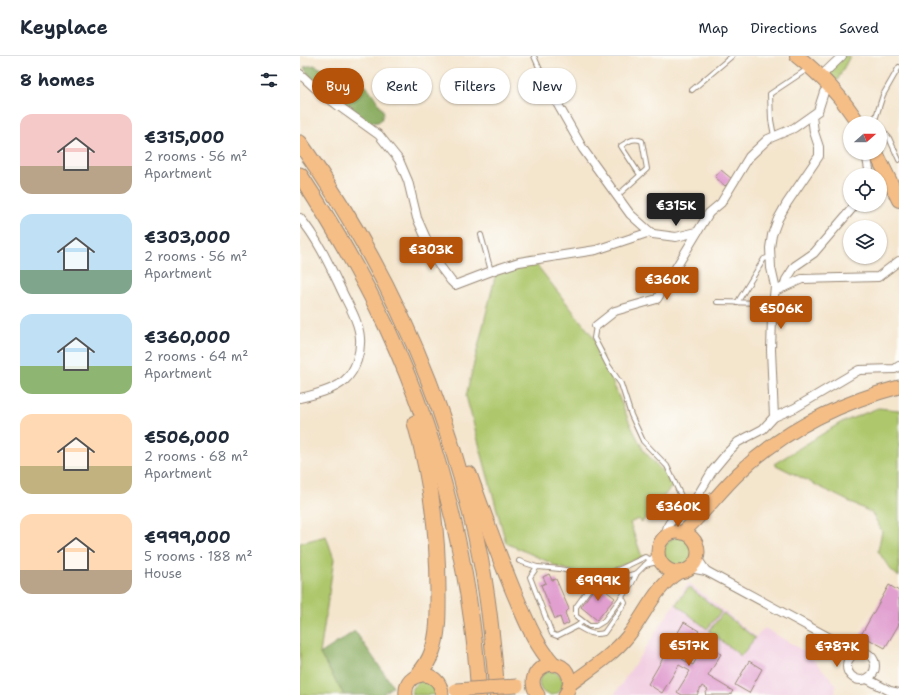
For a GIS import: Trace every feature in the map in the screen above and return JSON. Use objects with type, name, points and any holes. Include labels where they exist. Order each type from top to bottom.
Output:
[{"type":"highway","points":[[797,56],[820,76],[843,100],[853,116]]},
{"type":"highway","points":[[300,142],[357,225],[381,264],[412,329],[442,399],[496,548],[536,642],[559,666]]},
{"type":"highway","points":[[878,160],[899,200]]},
{"type":"highway","points":[[300,175],[348,252],[386,328],[408,377],[431,441],[446,493],[460,554],[473,630],[479,695]]},
{"type":"highway","points":[[336,195],[372,258],[404,320],[424,368],[448,436],[469,506],[483,573],[498,695]]},
{"type":"highway","points":[[323,210],[359,281],[398,370],[418,435],[428,478],[437,550],[438,606],[436,635],[432,651],[427,664],[418,675]]},
{"type":"main road","points":[[682,533],[711,505],[726,486],[753,461],[783,438],[805,424],[841,406],[899,387]]},
{"type":"main road","points":[[567,690],[608,656],[627,637],[655,594],[671,577],[689,566],[697,548],[696,544],[698,530],[711,505]]},
{"type":"main road","points":[[655,594],[661,544],[666,537],[674,533],[682,533],[690,537],[696,544]]},
{"type":"main road","points":[[658,560],[670,570],[689,566]]},
{"type":"main road","points":[[536,693],[533,678],[538,669],[543,666],[559,666],[578,670],[593,667]]},
{"type":"main road","points":[[559,666],[569,679],[567,690]]},
{"type":"main road","points":[[406,695],[406,687],[409,682],[418,675],[430,676],[436,679],[442,691],[517,686],[533,678]]},
{"type":"main road","points":[[517,686],[536,693]]},
{"type":"street","points":[[596,326],[615,311],[657,299],[709,213],[721,203],[749,157],[768,139],[794,128],[818,111],[824,92],[820,76],[842,56]]},
{"type":"street","points":[[300,74],[314,87],[379,135],[399,160],[408,181],[417,218],[436,261],[451,282],[455,284],[491,271],[532,259],[596,250],[650,232]]},
{"type":"street","points":[[558,104],[583,149],[630,214],[653,234],[676,237],[697,232]]},
{"type":"street","points":[[774,417],[771,350],[775,286],[771,268],[772,235],[778,219],[787,203],[819,156],[819,147],[814,132],[812,116]]},
{"type":"street","points":[[784,287],[786,280],[795,266],[814,253],[848,212]]},
{"type":"street","points":[[300,218],[307,226],[335,276],[356,321],[360,338],[359,356],[353,369],[345,380],[319,393],[300,398]]},
{"type":"street","points":[[775,291],[802,279],[878,277],[899,261]]},
{"type":"street","points":[[666,537],[668,525],[671,520],[689,510],[713,470],[738,442],[763,429],[774,417],[795,408],[859,370],[895,369],[899,366]]},
{"type":"street","points":[[689,566],[706,571],[841,644],[852,656]]},
{"type":"street","points":[[689,566],[706,571]]},
{"type":"street","points":[[856,653],[864,653],[872,657],[874,661],[873,674],[867,679],[855,679],[848,672],[847,663],[856,653]]},
{"type":"street","points":[[867,679],[890,691],[899,693]]},
{"type":"lane","points":[[534,56],[539,68]]},
{"type":"lane","points":[[692,90],[732,56]]},
{"type":"lane","points":[[876,116],[883,95],[899,68]]},
{"type":"lane","points":[[774,136],[771,120],[770,94],[820,76]]},
{"type":"lane","points":[[887,136],[899,160]]},
{"type":"lane","points":[[617,196],[640,175],[646,169],[642,141],[637,139],[631,140],[622,146],[640,175]]},
{"type":"lane","points":[[481,235],[491,271]]},
{"type":"lane","points":[[737,303],[764,259],[771,257]]},
{"type":"lane","points":[[717,302],[774,304]]},
{"type":"lane","points":[[596,326],[594,338],[608,365],[621,384],[630,415],[643,441],[667,466],[681,496],[686,512]]},
{"type":"lane","points":[[519,561],[537,567],[591,576],[603,575],[618,570],[645,557],[658,560]]},
{"type":"lane","points":[[645,566],[658,560]]},
{"type":"lane","points":[[637,573],[610,581],[598,582],[591,586],[576,607],[576,616],[589,626],[596,626],[604,621],[632,583],[637,573],[645,566],[658,560]]},
{"type":"lane","points":[[537,567],[530,577],[552,634],[558,636],[578,626],[582,622]]},
{"type":"lane","points":[[578,626],[589,634],[599,635],[604,633],[625,604],[622,597]]},
{"type":"lane","points":[[589,634],[591,626]]},
{"type":"shaded area","points":[[689,583],[756,637],[765,628],[807,653],[836,684],[835,695],[614,695]]},
{"type":"green space","points":[[842,56],[850,56],[837,81],[829,73]]},
{"type":"green space","points":[[314,65],[320,68],[312,68],[312,79],[304,67]]},
{"type":"green space","points":[[364,84],[372,94],[372,104],[379,104],[384,112],[381,120],[378,122],[369,123],[341,104],[364,104]]},
{"type":"green space","points":[[532,259],[594,338],[631,426],[644,451],[674,484],[642,522],[638,519],[630,523],[642,557],[600,574],[583,574],[554,566],[551,563],[506,543],[466,396],[497,269]]},
{"type":"green space","points":[[878,408],[899,410],[899,577],[890,569],[878,551],[882,531],[872,513],[774,464],[840,423]]},
{"type":"green space","points":[[326,536],[334,559],[320,654],[344,695],[300,695],[300,543]]},
{"type":"green space","points":[[679,537],[690,541],[694,552],[690,563],[679,567],[668,563],[664,552],[668,541]]},
{"type":"green space","points":[[689,587],[721,612],[707,629],[676,604]]},
{"type":"green space","points":[[723,613],[755,638],[741,656],[709,631]]},
{"type":"green space","points":[[355,631],[393,686],[381,695],[344,695],[320,654]]},
{"type":"green space","points":[[551,671],[560,674],[563,683],[560,692],[551,695],[542,692],[539,683],[542,674]]},
{"type":"green space","points":[[419,681],[433,683],[436,695],[412,695],[412,688]]},
{"type":"building","points":[[721,170],[732,179],[725,186],[715,177]]},
{"type":"building","points":[[549,574],[552,580],[556,579],[569,609],[565,613],[569,623],[563,626],[560,617],[555,619],[541,585],[546,583],[543,577]]},
{"type":"building","points":[[597,584],[615,598],[597,620],[581,607]]},
{"type":"building","points":[[889,585],[899,591],[899,624],[885,648],[861,635]]},
{"type":"building","points":[[684,622],[699,631],[682,659],[693,665],[705,644],[721,654],[708,676],[733,691],[730,695],[706,695],[705,694],[708,690],[702,686],[697,695],[682,695],[677,692],[690,671],[679,665],[662,693],[648,684]]},
{"type":"building","points":[[749,661],[762,669],[749,693],[735,685]]}]
